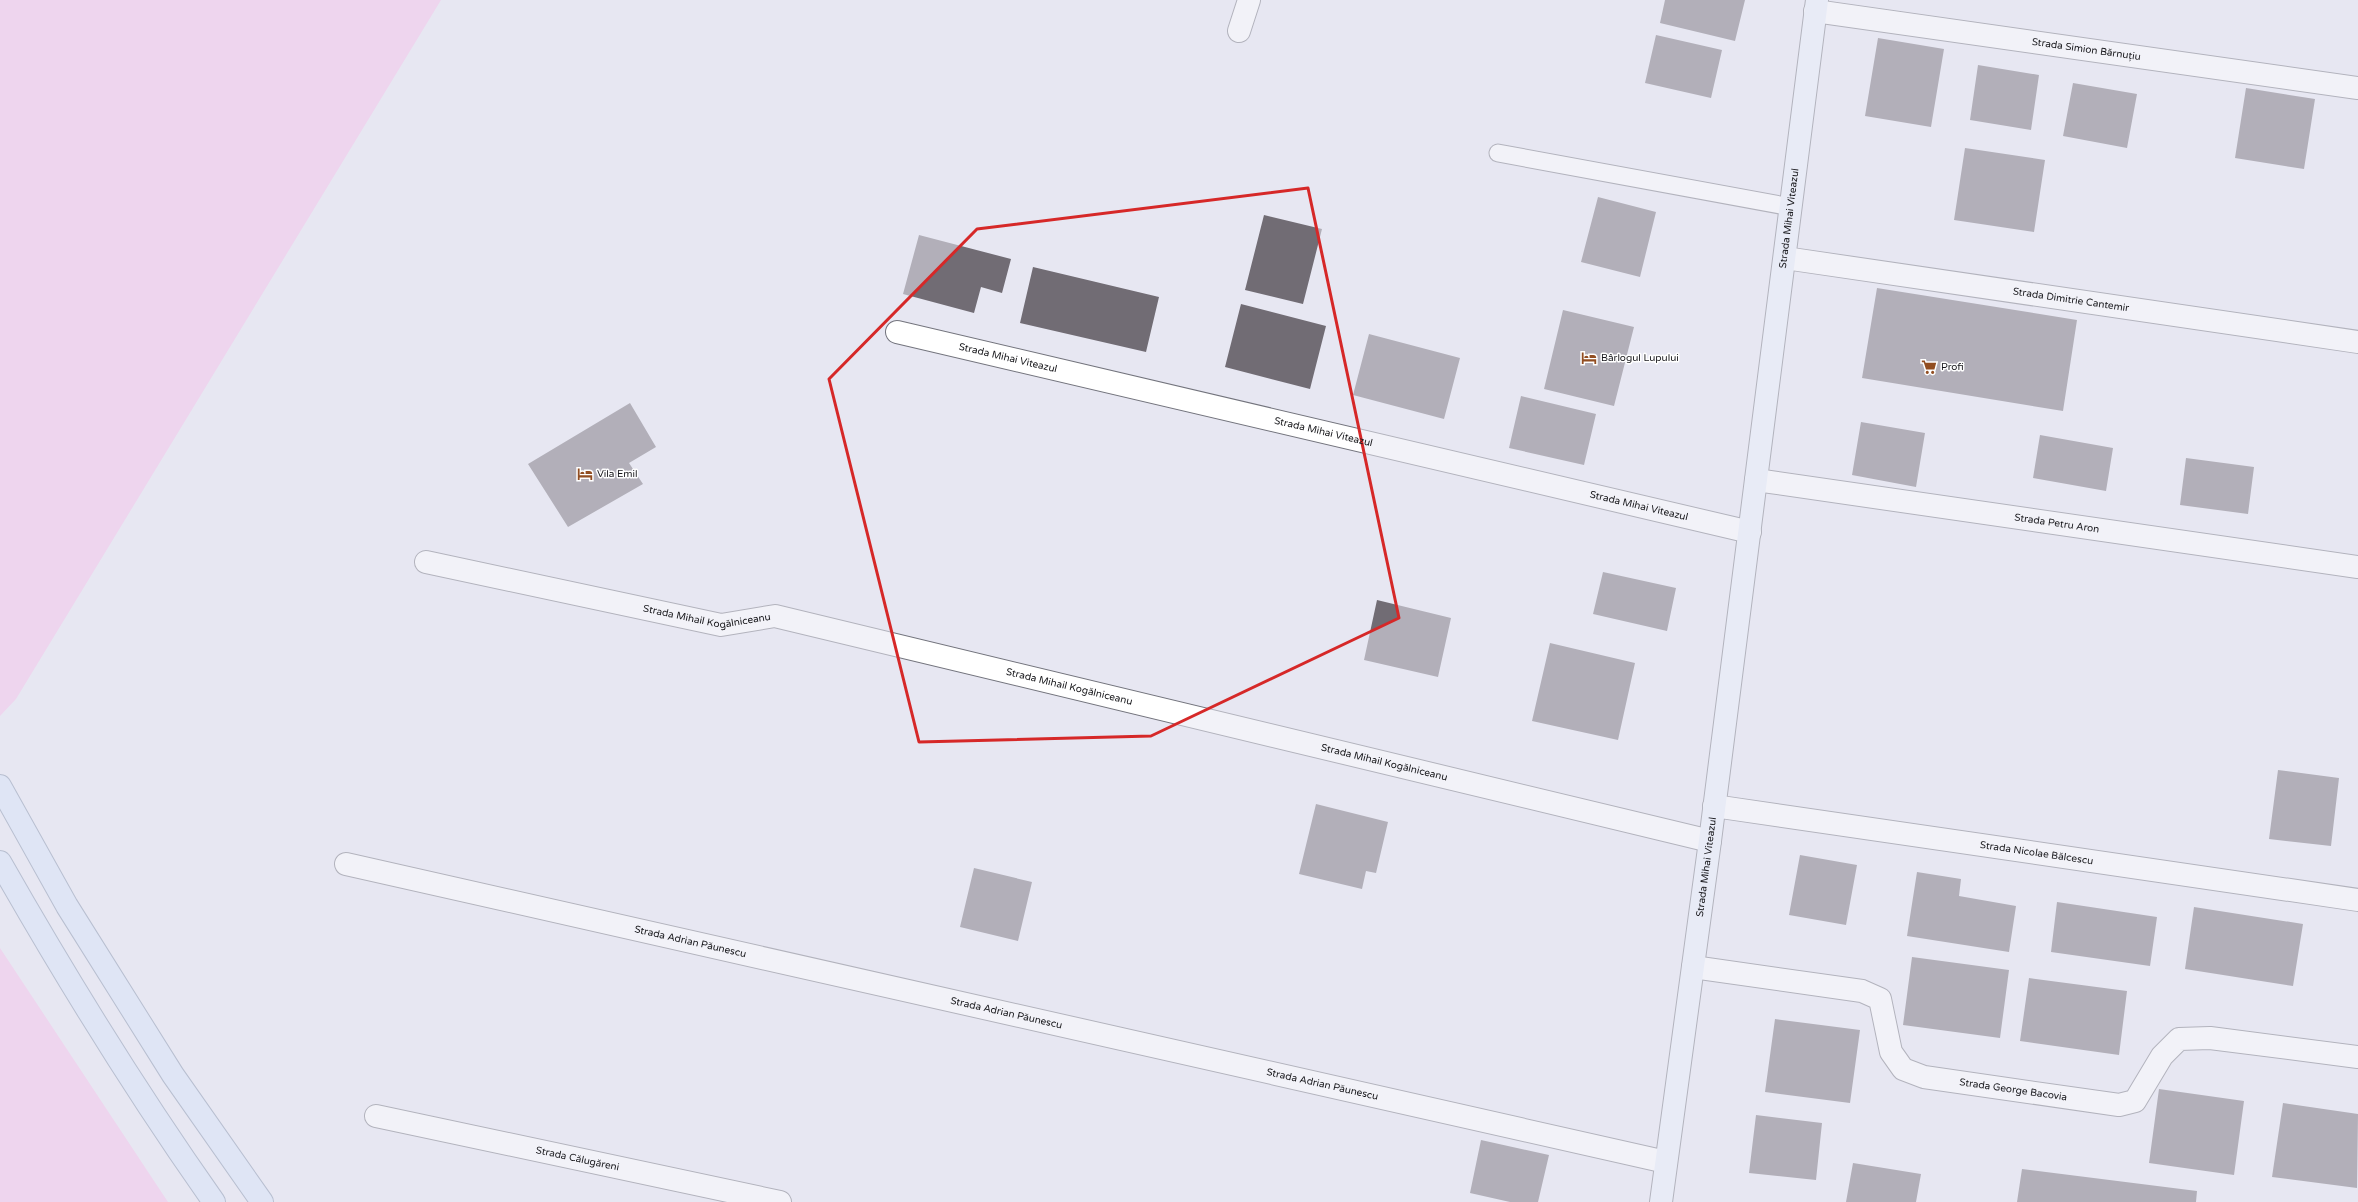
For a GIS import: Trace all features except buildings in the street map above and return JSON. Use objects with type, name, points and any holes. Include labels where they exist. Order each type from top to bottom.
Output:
[{"type":"main road","name":"Strada Mihai Viteazul","points":[[1661,1202],[1710,842],[1816,6]]},
{"type":"main road","points":[[0,786],[67,906],[152,1041],[262,1202]]},
{"type":"main road","points":[[0,862],[34,921],[162,1128],[214,1202]]},
{"type":"street","points":[[1239,31],[1250,0]]},
{"type":"street","name":"Strada Simion Bărnuțiu","points":[[1816,6],[2358,88]]},
{"type":"street","name":"Strada Dimitrie Cantemir","points":[[1785,258],[2358,342]]},
{"type":"street","name":"Strada Mihai Viteazul","points":[[897,332],[1750,532]]},
{"type":"street","name":"Strada Petru Aron","points":[[1756,480],[2358,567]]},
{"type":"street","name":"Strada Mihail Kogălniceanu","points":[[426,562],[721,625],[776,616],[1710,842]]},
{"type":"street","name":"Strada Nicolae Bălcescu","points":[[1714,806],[2358,900]]},
{"type":"street","name":"Strada Adrian Păunescu","points":[[346,864],[1666,1162]]},
{"type":"street","name":"Strada George Bacovia","points":[[1692,968],[1862,991],[1880,999],[1891,1052],[1903,1070],[1924,1077],[2119,1105],[2135,1101],[2162,1056],[2179,1039],[2210,1038],[2358,1057]]},
{"type":"street","name":"Strada Călugăreni","points":[[376,1116],[780,1202]]},
{"type":"lane","points":[[1498,153],[1791,207]]},
{"type":"highlighted area","points":[[1308,188],[1399,618],[1151,736],[919,742],[829,379],[977,229]]},
{"type":"shaded area","points":[[0,0],[441,0],[16,699],[0,716]]},
{"type":"shaded area","points":[[0,948],[168,1202],[0,1202]]},
{"type":"place","name":"Bârlogul Lupului","points":[[1589,358]]},
{"type":"place","name":"Profi","points":[[1929,367]]},
{"type":"place","name":"Vila Emil","points":[[585,474]]}]
